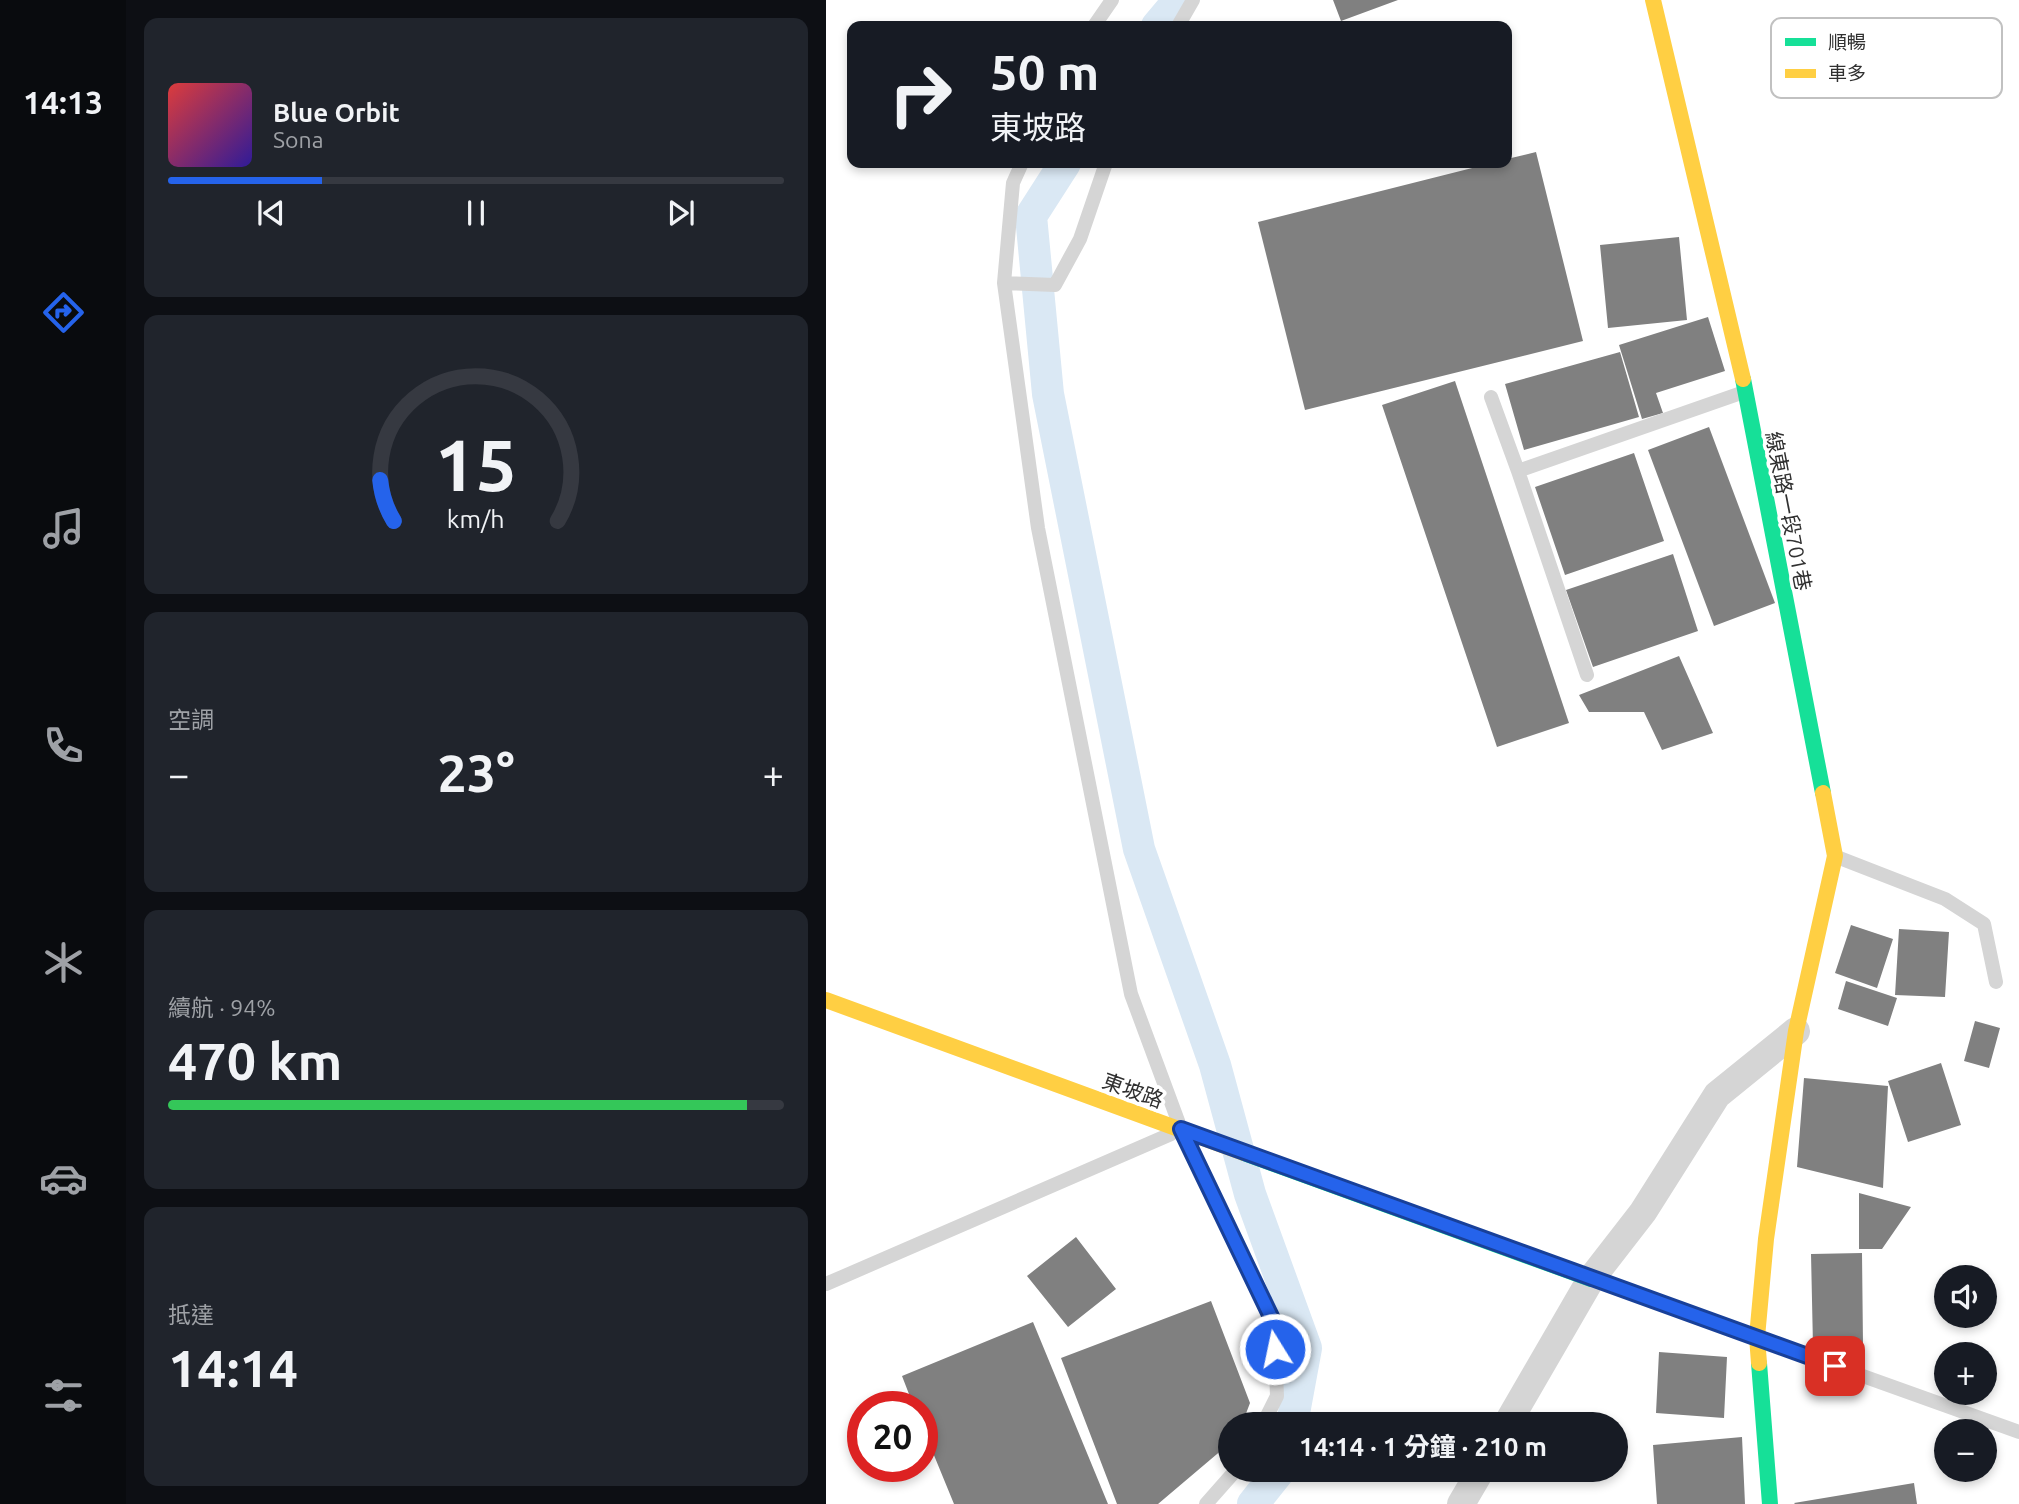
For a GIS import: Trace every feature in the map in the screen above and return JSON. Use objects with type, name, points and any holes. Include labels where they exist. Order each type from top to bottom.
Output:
[{"type":"street","name":"線東路一段701巷","points":[[1653,0],[1746,391],[1835,856],[1796,1031],[1766,1239],[1757,1337],[1770,1504]]},
{"type":"street","name":"東坡路","points":[[826,1000],[1591,1279]]},
{"type":"street","points":[[1514,1412],[1591,1279],[1643,1212],[1717,1096],[1796,1031]]},
{"type":"street","points":[[1461,1504],[1474,1482]]},
{"type":"lane","points":[[1097,21],[1112,0]]},
{"type":"lane","points":[[1181,21],[1193,0]]},
{"type":"lane","points":[[1020,168],[1013,183],[1004,283],[1038,528],[1131,994],[1181,1129],[1275,1325],[1278,1396],[1269,1412]]},
{"type":"lane","points":[[1004,283],[1055,285],[1080,239],[1104,168]]},
{"type":"lane","points":[[1518,471],[1746,391]]},
{"type":"lane","points":[[1491,397],[1587,675]]},
{"type":"lane","points":[[1835,856],[1945,899],[1984,924],[1996,982]]},
{"type":"lane","points":[[826,1283],[1181,1129]]},
{"type":"lane","name":"東坡路","points":[[1591,1279],[2019,1432]]},
{"type":"lane","points":[[1206,1504],[1225,1482]]},
{"type":"building","points":[[1333,0],[1398,0],[1341,21]]},
{"type":"building","points":[[1536,152],[1583,341],[1305,410],[1258,222],[1472,168],[1512,168],[1512,158]]},
{"type":"building","points":[[1679,237],[1687,320],[1608,328],[1600,245]]},
{"type":"building","points":[[1708,317],[1725,371],[1656,393],[1663,413],[1642,419],[1619,345]]},
{"type":"building","points":[[1620,352],[1639,417],[1524,450],[1505,384]]},
{"type":"building","points":[[1455,381],[1569,723],[1497,747],[1382,405]]},
{"type":"building","points":[[1709,427],[1775,603],[1714,626],[1648,450]]},
{"type":"building","points":[[1634,453],[1664,541],[1565,575],[1535,487]]},
{"type":"building","points":[[1673,554],[1698,631],[1593,667],[1566,590]]},
{"type":"building","points":[[1679,656],[1713,733],[1662,750],[1644,712],[1589,712],[1579,695]]},
{"type":"building","points":[[1851,925],[1893,939],[1877,988],[1835,973]]},
{"type":"building","points":[[1899,929],[1949,932],[1945,997],[1895,995]]},
{"type":"building","points":[[1846,981],[1897,998],[1888,1026],[1838,1009]]},
{"type":"building","points":[[1975,1021],[2000,1028],[1989,1068],[1964,1061]]},
{"type":"building","points":[[1941,1063],[1961,1125],[1908,1142],[1888,1081]]},
{"type":"building","points":[[1804,1078],[1888,1086],[1883,1188],[1797,1167]]},
{"type":"building","points":[[1859,1193],[1911,1207],[1882,1249],[1859,1249]]},
{"type":"building","points":[[1076,1237],[1116,1289],[1068,1327],[1027,1276]]},
{"type":"building","points":[[1862,1253],[1863,1345],[1813,1346],[1811,1254]]},
{"type":"building","points":[[1211,1301],[1250,1403],[1247,1412],[1218,1412],[1218,1453],[1158,1504],[1117,1504],[1061,1358]]},
{"type":"building","points":[[1033,1322],[1108,1504],[954,1504],[938,1465],[938,1391],[908,1391],[902,1376]]},
{"type":"building","points":[[1659,1352],[1727,1357],[1724,1418],[1656,1413]]},
{"type":"building","points":[[1742,1437],[1745,1504],[1657,1504],[1653,1445]]},
{"type":"building","points":[[1914,1483],[1917,1504],[1794,1503]]},
{"type":"waterway","points":[[1161,21],[1179,0]]},
{"type":"waterway","points":[[1062,168],[1031,216],[1048,394],[1139,849],[1215,1065],[1250,1194],[1306,1348],[1294,1412]]},
{"type":"waterway","points":[[1253,1504],[1270,1482]]},
{"type":"traffic: fast","points":[[1743,379],[1823,793]]},
{"type":"traffic: fast","points":[[1244,1153],[1591,1279]]},
{"type":"traffic: fast","points":[[1759,1363],[1770,1504]]},
{"type":"traffic: slow","points":[[1653,0],[1743,379]]},
{"type":"traffic: slow","points":[[1759,1363],[1757,1337],[1766,1239],[1796,1031],[1835,856],[1823,793]]},
{"type":"traffic: slow","points":[[826,1000],[1244,1153]]},
{"type":"route","points":[[1275,1349],[1275,1325],[1181,1129],[1835,1366]]}]
